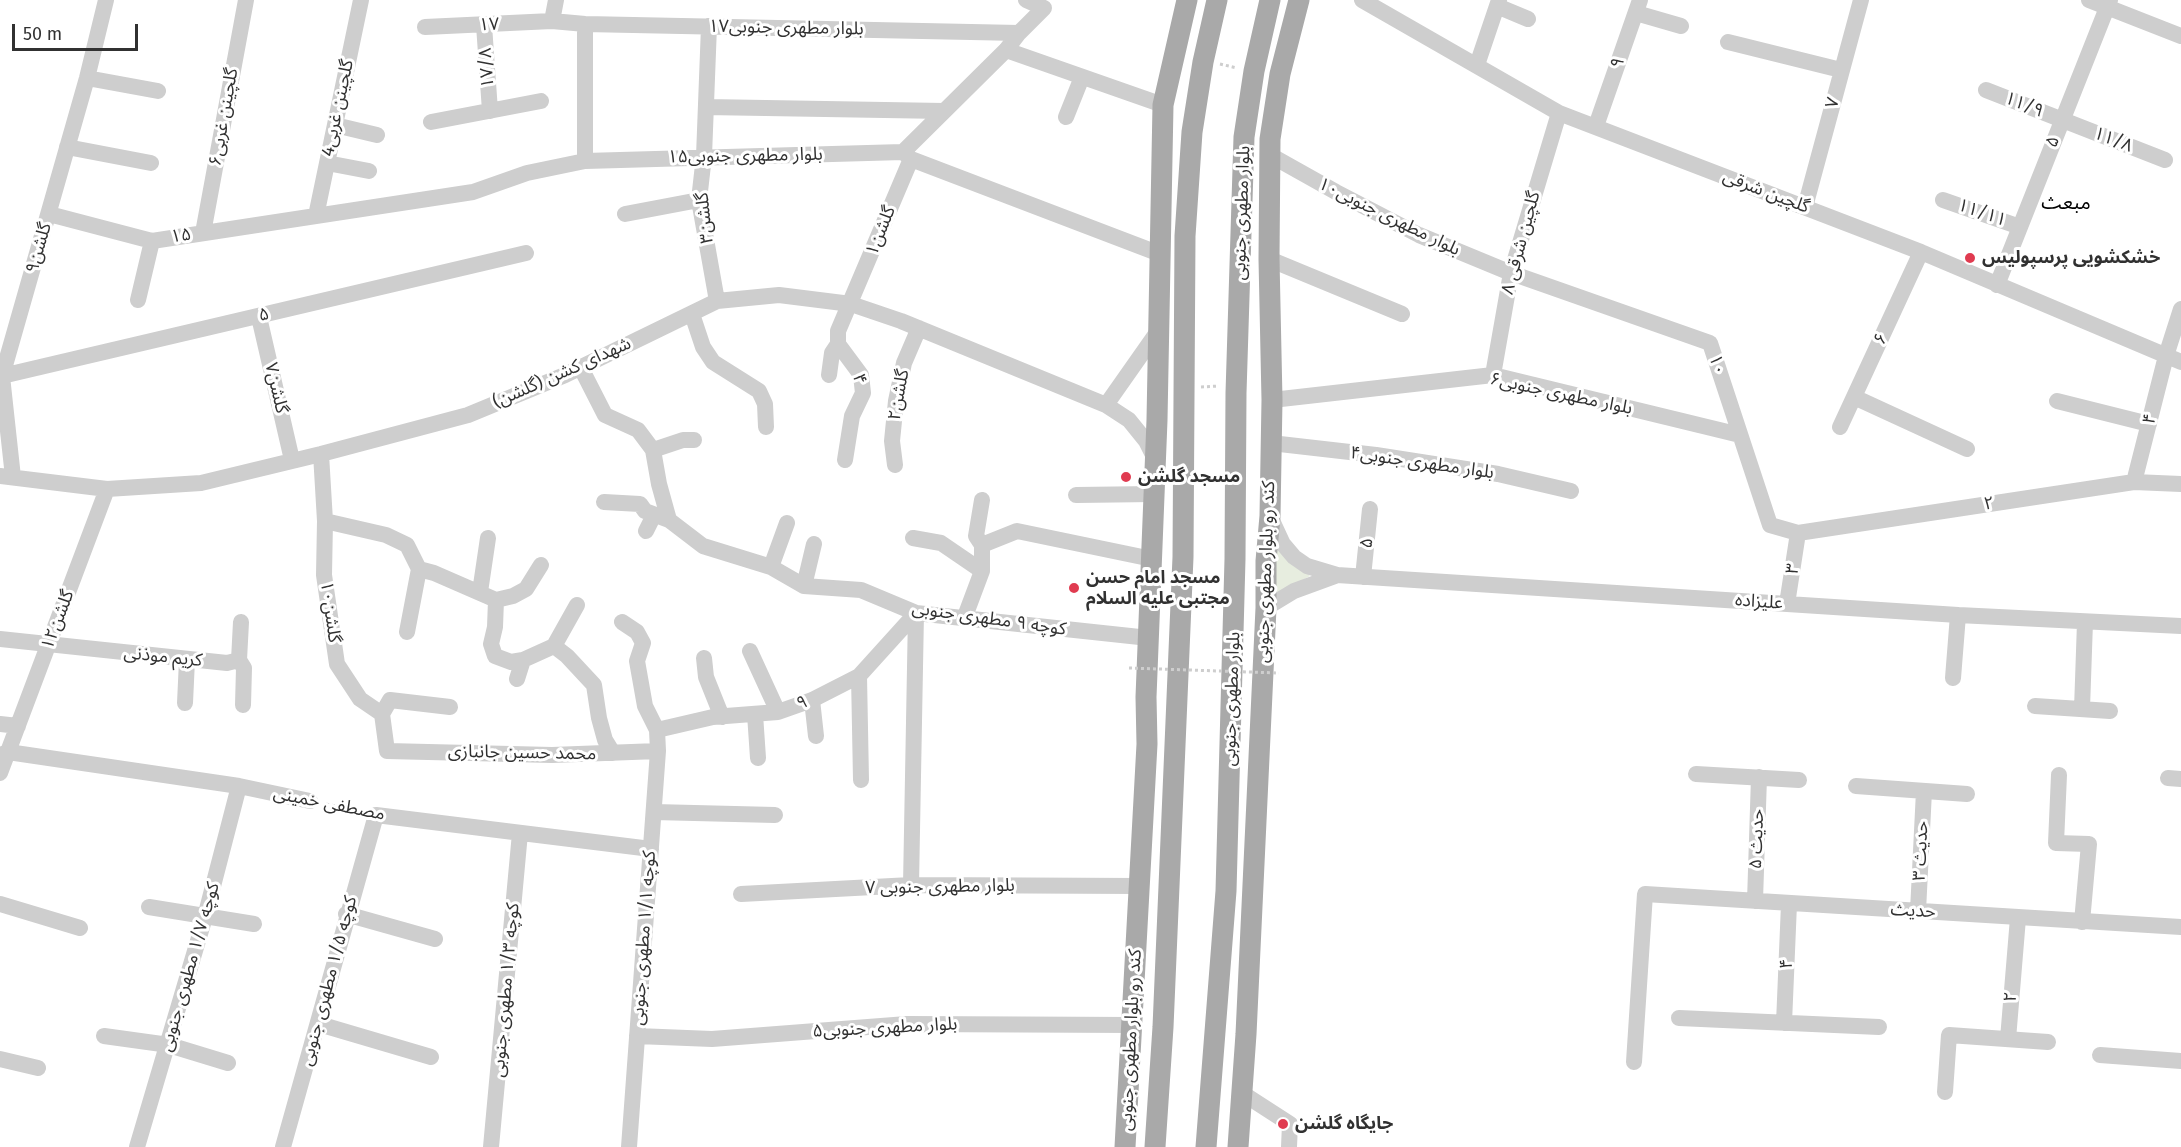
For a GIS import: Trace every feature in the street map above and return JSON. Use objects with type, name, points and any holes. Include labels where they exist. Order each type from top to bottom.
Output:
[{"type":"main road","name":"کند رو بلوار مطهری جنوبی","points":[[1125,1147],[1147,744],[1163,105],[1187,0]]},
{"type":"main road","points":[[1155,1147],[1183,557],[1185,236],[1192,132],[1203,62],[1217,0]]},
{"type":"main road","name":"بلوار مطهری جنوبی","points":[[1206,1147],[1226,891],[1235,559],[1236,395],[1244,137],[1254,71],[1270,0]]},
{"type":"main road","name":"کند رو بلوار مطهری جنوبی","points":[[1238,1147],[1270,516],[1272,400],[1269,251],[1270,139],[1280,74],[1299,0]]},
{"type":"main road","points":[[1162,181],[1192,132]]},
{"type":"main road","points":[[1241,243],[1269,251]]},
{"type":"main road","points":[[1152,559],[1179,647]]},
{"type":"main road","points":[[1226,891],[1254,840]]},
{"type":"street","name":"گلشن۹","points":[[7,476],[2,376],[87,78],[106,0]]},
{"type":"street","name":"گلچینن غربی۶","points":[[203,233],[246,0]]},
{"type":"street","name":"4گلچینن غربی","points":[[316,216],[361,0]]},
{"type":"street","points":[[552,21],[556,0]]},
{"type":"street","name":"گلچین شرقی","points":[[1362,0],[1559,113],[1921,252],[2173,359]]},
{"type":"street","name":"۷","points":[[1805,207],[1862,0]]},
{"type":"street","points":[[2088,0],[2108,4],[2181,36]]},
{"type":"street","points":[[907,155],[944,111],[1006,50],[1019,33],[1035,3]]},
{"type":"street","points":[[1477,65],[1498,3],[1528,19]]},
{"type":"street","name":"۵","points":[[1997,285],[2108,4]]},
{"type":"street","points":[[1638,7],[1681,26]]},
{"type":"street","name":"۹","points":[[1596,126],[1638,7]]},
{"type":"street","name":"بلوار مطهری جنوبی۱۷","points":[[552,21],[585,24],[1019,33]]},
{"type":"street","name":"۱۷","points":[[425,27],[552,21]]},
{"type":"street","points":[[585,24],[585,161]]},
{"type":"street","name":"۱۷/۸","points":[[484,25],[490,111]]},
{"type":"street","name":"گلشن۳","points":[[709,26],[704,156],[699,200],[717,301]]},
{"type":"street","points":[[1728,42],[1841,70]]},
{"type":"street","points":[[1006,50],[1163,105]]},
{"type":"street","points":[[1066,117],[1082,77]]},
{"type":"street","points":[[87,78],[158,91]]},
{"type":"street","name":"۱۱/۹","points":[[1986,90],[2062,120]]},
{"type":"street","points":[[431,122],[540,101]]},
{"type":"street","points":[[706,107],[944,111]]},
{"type":"street","name":"۸ گلچین شرقی","points":[[1493,375],[1510,273],[1559,113]]},
{"type":"street","name":"۱۱/۸","points":[[2062,120],[2165,160]]},
{"type":"street","points":[[335,125],[377,135]]},
{"type":"street","points":[[67,147],[151,163]]},
{"type":"street","name":"بلوار مطهری جنوبی۱۵","points":[[316,216],[473,192],[527,173],[585,161],[704,156],[907,155],[1160,254]]},
{"type":"street","name":"گلشن۱","points":[[851,304],[907,155]]},
{"type":"street","name":"بلوار مطهری جنوبی۱۰","points":[[1270,155],[1419,235],[1510,273]]},
{"type":"street","points":[[327,163],[369,171]]},
{"type":"street","points":[[624,214],[699,200]]},
{"type":"street","name":"۱۱/۱۱","points":[[1943,200],[2020,227]]},
{"type":"street","name":"۱۵","points":[[49,214],[152,241],[316,216]]},
{"type":"street","points":[[138,300],[152,241]]},
{"type":"street","points":[[1269,251],[1402,314]]},
{"type":"street","name":"۶","points":[[1840,426],[1921,252]]},
{"type":"street","name":"۵","points":[[2,376],[526,253]]},
{"type":"street","name":"۱۰","points":[[1510,273],[1710,343],[1770,525],[1798,534]]},
{"type":"street","name":"شهدای کشن (گلشن)","points":[[7,476],[107,489],[201,483],[468,415],[581,368],[717,301],[779,295],[851,304],[918,328],[1107,405],[1129,420],[1146,441],[1155,460]]},
{"type":"street","points":[[829,375],[832,353],[838,344],[838,331],[851,304]]},
{"type":"street","points":[[2173,359],[2181,309]]},
{"type":"street","points":[[692,314],[703,347],[713,362],[759,391],[765,404],[766,427]]},
{"type":"street","name":"گلشن۷","points":[[259,317],[292,460]]},
{"type":"street","name":"گلشن۲","points":[[895,465],[892,441],[896,401],[904,363],[918,328]]},
{"type":"street","points":[[1107,405],[1158,331]]},
{"type":"street","name":"۴","points":[[838,344],[861,375],[863,393],[852,416],[845,460]]},
{"type":"street","name":"۴","points":[[2134,482],[2149,424],[2173,359]]},
{"type":"street","points":[[581,368],[605,415],[638,430],[653,450],[659,484],[661,517],[646,531]]},
{"type":"street","name":"بلوار مطهری جنوبی۶","points":[[1272,400],[1493,375],[1740,435]]},
{"type":"street","points":[[1854,397],[1967,449]]},
{"type":"street","points":[[2057,401],[2149,424]]},
{"type":"street","points":[[653,450],[683,440],[694,440]]},
{"type":"street","name":"بلوار مطهری جنوبی۴","points":[[1271,443],[1376,455],[1498,474],[1571,492]]},
{"type":"street","name":"گلشن۱۰","points":[[321,454],[325,521],[324,575],[337,664],[360,699],[382,714]]},
{"type":"street","name":"۲","points":[[1798,534],[2134,482],[2181,484]]},
{"type":"street","name":"گلشن۱۲","points":[[0,773],[4,754],[18,726],[107,489]]},
{"type":"street","points":[[1076,495],[1154,494]]},
{"type":"street","points":[[964,619],[982,571],[982,545],[976,536],[982,500]]},
{"type":"street","name":"کوچه ۹ مطهری جنوبی","points":[[604,502],[640,504],[645,512],[661,517],[703,546],[771,567],[804,585],[861,590],[916,613],[1149,638]]},
{"type":"street","name":"۵","points":[[1363,577],[1370,509]]},
{"type":"street","name":"علیزاده","points":[[1270,516],[1283,544],[1294,557],[1307,566],[1337,575],[1958,615],[2181,626]]},
{"type":"street","points":[[325,521],[386,535],[407,545],[414,555],[419,570],[407,632]]},
{"type":"street","points":[[771,567],[787,523]]},
{"type":"street","points":[[982,545],[1017,531],[1152,559]]},
{"type":"street","name":"۳","points":[[1787,604],[1798,534]]},
{"type":"street","points":[[480,592],[488,538]]},
{"type":"street","points":[[913,538],[941,543],[982,571]]},
{"type":"street","points":[[804,585],[814,544]]},
{"type":"street","points":[[419,570],[434,573],[496,600],[513,596],[526,589],[541,565]]},
{"type":"street","name":"علیزاده","points":[[1266,608],[1294,591],[1337,575]]},
{"type":"street","points":[[496,600],[495,627],[491,644],[495,656],[511,662],[523,660],[554,646],[577,605]]},
{"type":"street","points":[[911,885],[916,613]]},
{"type":"street","name":"۹","points":[[657,730],[722,717],[778,712],[812,700],[859,676],[916,613]]},
{"type":"street","points":[[1953,678],[1958,615]]},
{"type":"street","points":[[241,622],[239,660],[244,668],[243,705]]},
{"type":"street","points":[[622,622],[637,632],[643,643],[637,661],[645,706],[657,730]]},
{"type":"street","points":[[2082,709],[2085,622]]},
{"type":"street","name":"کریم موذنی","points":[[0,639],[187,660],[226,663],[239,660]]},
{"type":"street","points":[[554,646],[567,656],[594,685],[605,740],[614,753]]},
{"type":"street","points":[[750,651],[778,712]]},
{"type":"street","points":[[704,658],[706,677],[722,717]]},
{"type":"street","points":[[185,703],[187,660]]},
{"type":"street","points":[[517,679],[523,660]]},
{"type":"street","points":[[859,676],[861,780]]},
{"type":"street","points":[[382,714],[390,700],[450,707]]},
{"type":"street","points":[[812,700],[816,736]]},
{"type":"street","points":[[2035,706],[2110,711]]},
{"type":"street","name":"محمد حسین جانبازی","points":[[382,714],[387,751],[552,755],[658,752]]},
{"type":"street","points":[[755,714],[758,758]]},
{"type":"street","points":[[0,724],[18,726]]},
{"type":"street","name":"کوچه ۱/۱ مطهری جنوبی","points":[[629,1147],[654,812],[658,752],[657,730]]},
{"type":"street","name":"مصطفی خمینی","points":[[4,754],[239,786],[310,801]]},
{"type":"street","points":[[1696,774],[1799,780]]},
{"type":"street","points":[[2059,775],[2056,843],[2089,844],[2082,922]]},
{"type":"street","name":"حدیث ۵","points":[[1755,901],[1759,777]]},
{"type":"street","name":"کوچه ۱/۷ مطهری جنوبی","points":[[137,1147],[169,1045],[239,786]]},
{"type":"street","points":[[1856,786],[1967,794]]},
{"type":"street","name":"حدیث ۳","points":[[1918,911],[1924,791]]},
{"type":"street","points":[[654,812],[775,815]]},
{"type":"street","name":"مصطفی خمینی","points":[[376,815],[651,849]]},
{"type":"street","name":"کوچه ۱/۵ مطهری جنوبی","points":[[283,1147],[319,1024],[346,914],[376,815]]},
{"type":"street","name":"کوچه ۱/۳ مطهری جنوبی","points":[[491,1147],[520,833]]},
{"type":"street","name":"۷ بلوار مطهری جنوبی","points":[[741,894],[911,885],[1139,886]]},
{"type":"street","name":"حدیث","points":[[1634,1062],[1645,894],[2181,927]]},
{"type":"street","points":[[0,904],[80,928]]},
{"type":"street","name":"۴","points":[[1784,1023],[1789,904]]},
{"type":"street","points":[[149,907],[254,924]]},
{"type":"street","points":[[346,914],[435,939]]},
{"type":"street","name":"۲","points":[[2008,1039],[2018,918]]},
{"type":"street","points":[[1679,1018],[1879,1027]]},
{"type":"street","points":[[319,1024],[431,1057]]},
{"type":"street","name":"۵بلوار مطهری جنوبی","points":[[637,1036],[712,1039],[907,1024],[1133,1025]]},
{"type":"street","points":[[1945,1092],[1949,1035],[2048,1042]]},
{"type":"street","points":[[104,1036],[169,1045],[228,1063]]},
{"type":"street","points":[[2100,1055],[2181,1061]]},
{"type":"street","points":[[0,1059],[38,1068]]},
{"type":"street","points":[[1242,1093],[1290,1124],[1289,1147]]},
{"type":"path","points":[[1203,62],[1254,71]]},
{"type":"path","points":[[1184,387],[1219,386],[1220,396],[1236,395]]},
{"type":"path","points":[[1129,668],[1279,673]]},
{"type":"path","name":"مصطفی خمینی","points":[[310,801],[376,815]]},
{"type":"shaded area","points":[[1275,548],[1310,576],[1271,597]]},
{"type":"place","name":"خشکشویی پرسپولیس","points":[[1970,258]]},
{"type":"place","name":"مسجد گلشن","points":[[1126,477]]},
{"type":"place","name":"مسجد امام حسن مجتبی علیه السلام","points":[[1074,588]]},
{"type":"place","name":"جایگاه گلشن","points":[[1283,1124]]},
{"type":"district","name":"مبعث","points":[[2066,203]]}]
